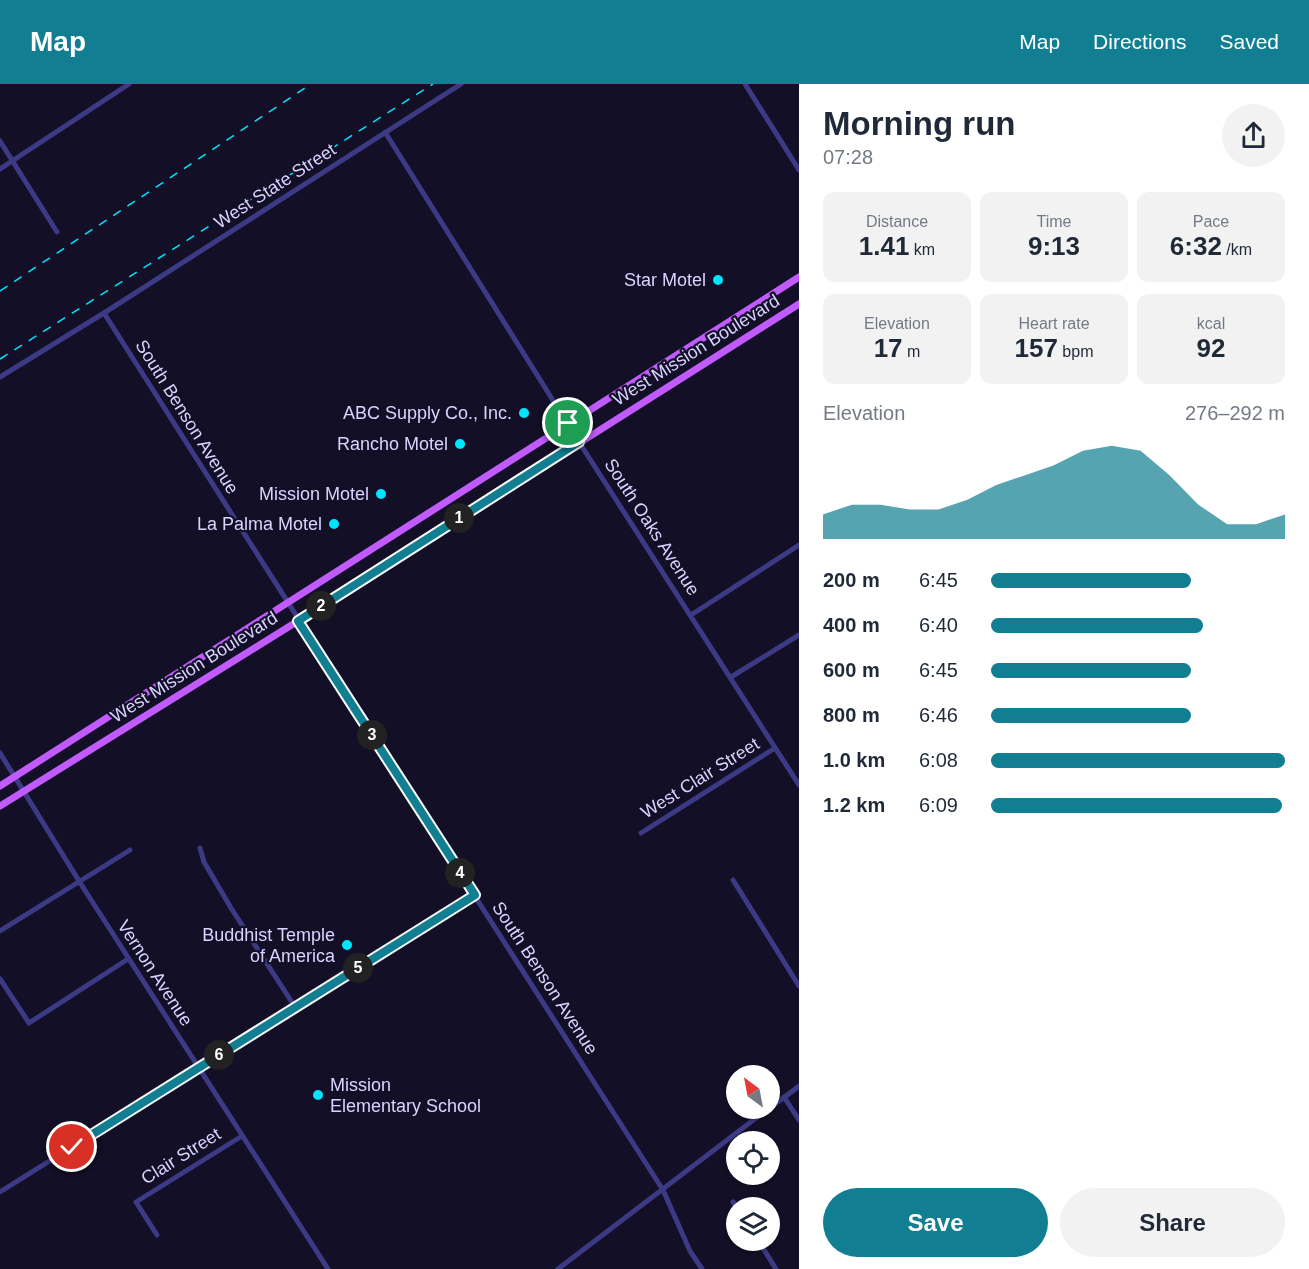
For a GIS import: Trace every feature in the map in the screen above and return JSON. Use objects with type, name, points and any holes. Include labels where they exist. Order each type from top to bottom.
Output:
[{"type":"main road","name":"West Mission Boulevard","points":[[0,786],[799,277]]},
{"type":"main road","name":"West Mission Boulevard","points":[[0,806],[298,621],[799,304]]},
{"type":"street","points":[[0,169],[129,84]]},
{"type":"street","name":"West State Street","points":[[0,377],[461,84]]},
{"type":"street","points":[[745,84],[799,170]]},
{"type":"street","name":"South Oaks Avenue","points":[[385,132],[579,442],[799,785]]},
{"type":"street","points":[[0,141],[57,232]]},
{"type":"street","name":"South Benson Avenue","points":[[104,313],[286,604],[663,1190],[690,1251],[702,1269]]},
{"type":"street","points":[[691,615],[799,545]]},
{"type":"street","points":[[731,677],[799,635]]},
{"type":"street","name":"West Clair Street","points":[[641,833],[775,748]]},
{"type":"street","name":"Vernon Avenue","points":[[0,753],[22,792],[128,959],[328,1269]]},
{"type":"street","points":[[200,848],[204,862],[226,899],[295,1007]]},
{"type":"street","points":[[0,931],[130,850]]},
{"type":"street","points":[[733,880],[799,986]]},
{"type":"street","points":[[0,1192],[475,895]]},
{"type":"street","points":[[0,979],[29,1023],[128,959]]},
{"type":"street","points":[[780,1100],[799,1086]]},
{"type":"street","points":[[784,1097],[799,1120]]},
{"type":"street","points":[[558,1269],[755,1119]]},
{"type":"street","name":"Clair Street","points":[[156,1235],[136,1202],[242,1136]]},
{"type":"street","points":[[765,1251],[776,1269]]},
{"type":"railway","points":[[0,291],[311,84]]},
{"type":"railway","points":[[0,359],[433,84]]},
{"type":"place","name":"Star Motel","points":[[718,280]]},
{"type":"place","name":"ABC Supply Co., Inc.","points":[[524,413]]},
{"type":"place","name":"Rancho Motel","points":[[460,444]]},
{"type":"place","name":"Mission Motel","points":[[381,494]]},
{"type":"place","name":"La Palma Motel","points":[[334,524]]},
{"type":"place","name":"Buddhist Temple of America","points":[[347,945]]},
{"type":"place","name":"Mission Elementary School","points":[[318,1095]]},
{"type":"route","points":[[72,1147],[475,895],[298,621],[579,442],[568,423]]}]
